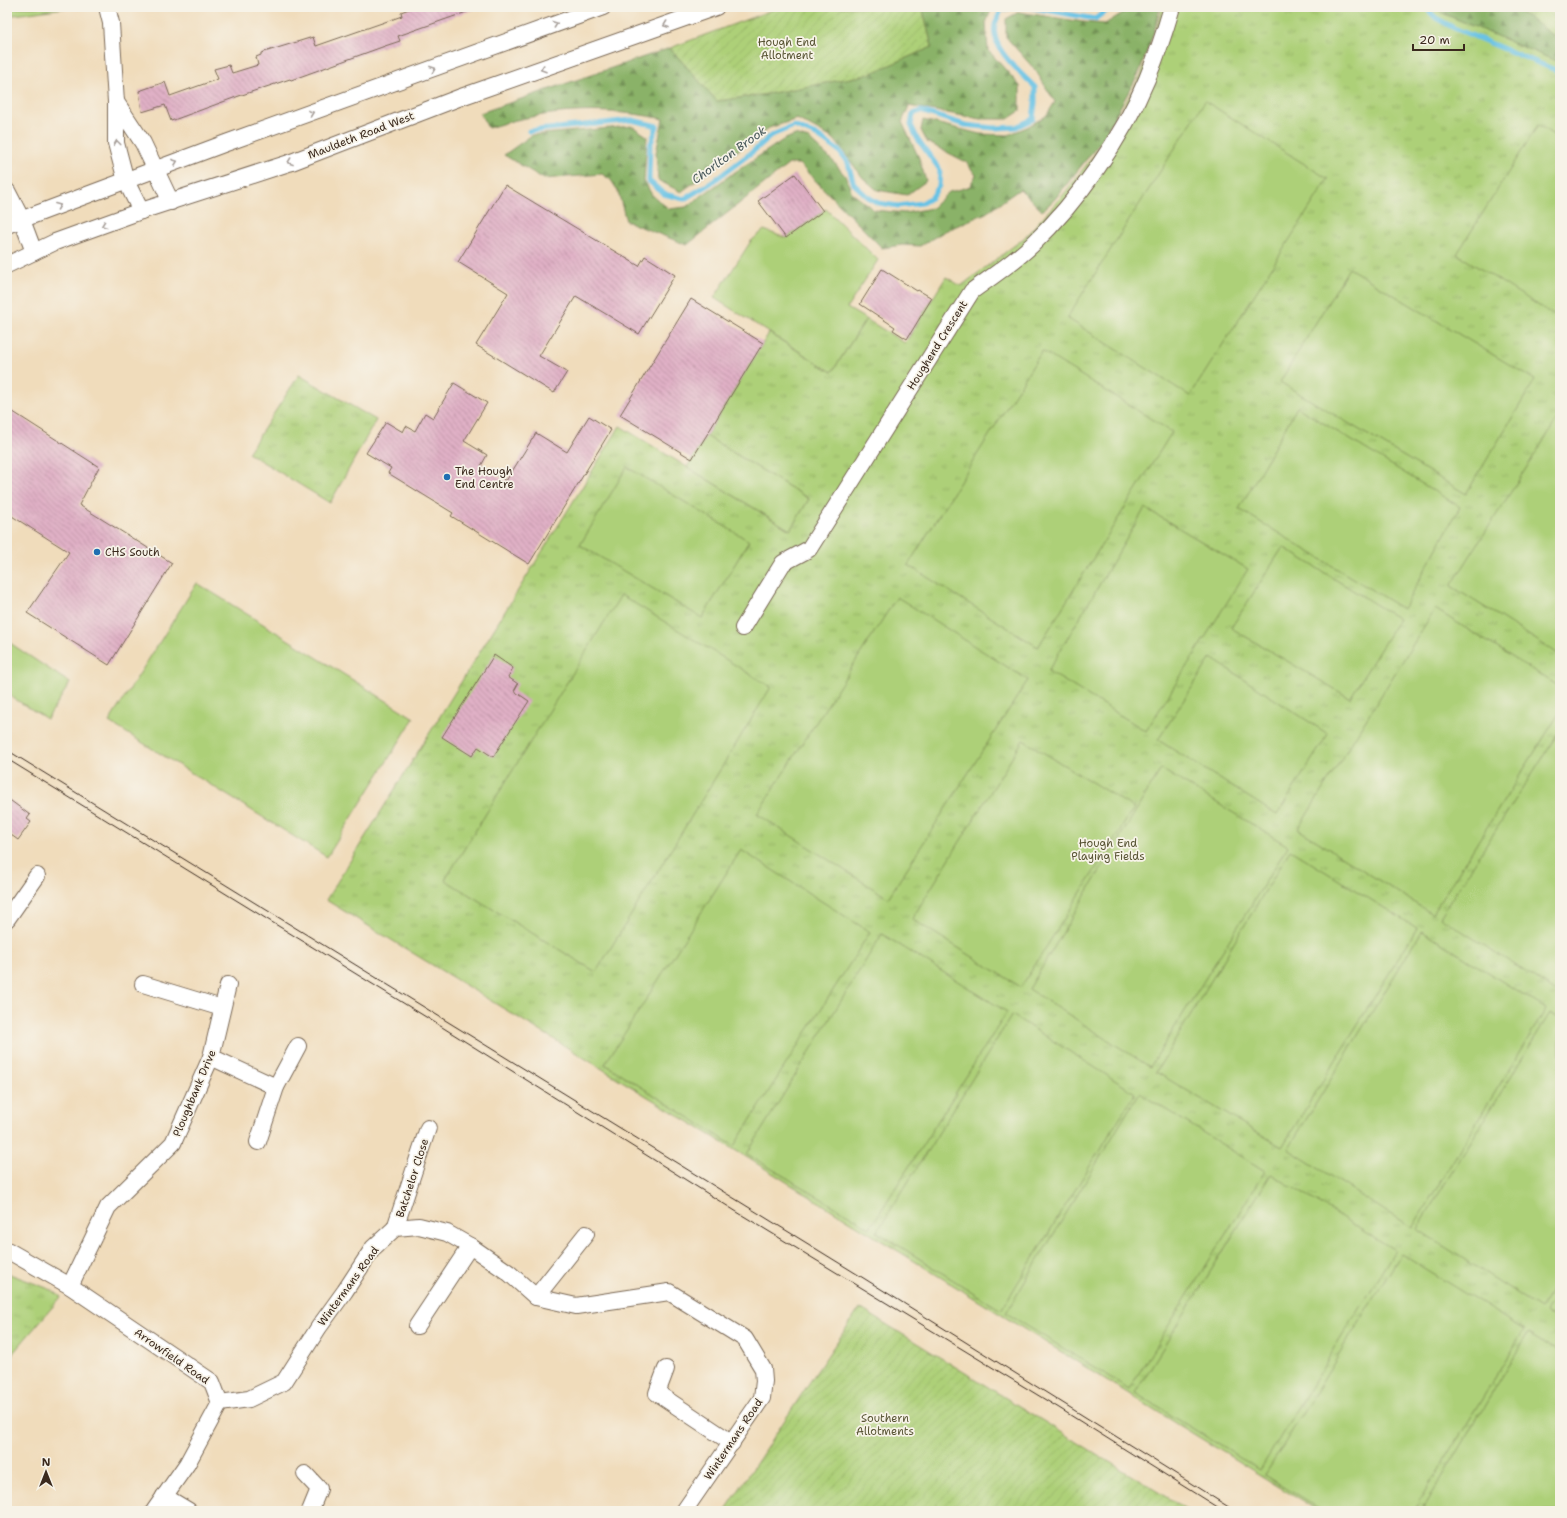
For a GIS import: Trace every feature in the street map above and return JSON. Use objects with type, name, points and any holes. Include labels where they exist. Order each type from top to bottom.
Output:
[{"type":"street","points":[[108,7],[112,23],[116,102],[116,143],[126,181],[141,211]]},
{"type":"street","points":[[14,222],[603,7]]},
{"type":"street","name":"Mauldeth Road West","points":[[7,265],[55,242],[141,211],[289,163],[461,97],[716,7]]},
{"type":"street","name":"Houghend Crescent","points":[[743,628],[783,563],[809,549],[972,291],[1013,262],[1033,244],[1092,177],[1123,127],[1147,80],[1163,37],[1172,7]]},
{"type":"street","points":[[116,102],[143,143],[171,202]]},
{"type":"street","points":[[7,191],[14,222],[34,252]]},
{"type":"street","points":[[7,919],[37,876]]},
{"type":"street","points":[[143,984],[222,1008]]},
{"type":"street","name":"Ploughbank Drive","points":[[70,1286],[108,1207],[173,1143],[211,1057],[228,985]]},
{"type":"street","points":[[258,1142],[276,1087],[298,1046]]},
{"type":"street","points":[[211,1057],[276,1087]]},
{"type":"street","name":"Batchelor Close","points":[[395,1228],[428,1128]]},
{"type":"street","name":"Wintermans Road","points":[[220,1403],[249,1399],[284,1382],[319,1327],[373,1248],[395,1228],[419,1226],[447,1233],[470,1246],[509,1273],[536,1297],[576,1306],[668,1292],[745,1339],[763,1369],[764,1381],[762,1398],[684,1511]]},
{"type":"street","points":[[536,1297],[586,1234]]},
{"type":"street","points":[[416,1326],[470,1246]]},
{"type":"street","name":"Arrowfield Road","points":[[7,1250],[70,1286],[212,1382],[220,1403]]},
{"type":"street","points":[[666,1369],[657,1393],[732,1443]]},
{"type":"street","points":[[154,1511],[187,1464],[220,1403]]},
{"type":"street","points":[[305,1474],[319,1489],[310,1511]]},
{"type":"street","points":[[164,1496],[189,1511]]},
{"type":"green space","points":[[24,7],[72,7],[7,16],[7,9]]},
{"type":"green space","name":"Hough End Allotment","points":[[780,7],[922,7],[932,47],[866,75],[767,94],[717,101],[670,48]]},
{"type":"green space","points":[[922,7],[992,7],[986,23],[988,50],[1020,86],[1020,111],[1008,119],[980,119],[909,106],[902,122],[919,158],[926,181],[907,195],[877,190],[863,178],[834,139],[797,119],[769,128],[681,192],[658,180],[656,153],[663,119],[628,113],[574,112],[538,116],[488,128],[480,113],[670,48],[717,101],[767,94],[866,75],[932,47]]},
{"type":"green space","points":[[1132,7],[1160,7],[1154,32],[1139,73],[1102,140],[1055,199],[1042,211],[1020,189],[986,213],[945,231],[920,246],[902,245],[882,248],[799,164],[789,164],[687,245],[626,221],[618,191],[611,180],[602,174],[544,179],[504,155],[532,135],[632,126],[647,136],[644,181],[652,195],[669,209],[686,207],[783,140],[795,135],[809,139],[833,161],[846,177],[852,193],[874,210],[905,213],[932,208],[949,192],[969,187],[976,175],[966,162],[927,142],[921,130],[923,120],[980,134],[1008,135],[1027,127],[1046,116],[1055,102],[1036,71],[1006,37],[1006,19],[1019,12],[1105,24]]},
{"type":"green space","name":"Hough End Playing Fields","points":[[1162,7],[1560,7],[1560,1511],[1318,1511],[743,1155],[326,900],[620,426],[790,530],[809,499],[706,436],[769,333],[832,372],[866,319],[905,343],[946,277],[961,286],[1024,238],[1063,195],[1104,142],[1141,75],[1155,36]]},
{"type":"green space","points":[[1435,7],[1513,7],[1560,40],[1560,58],[1556,61],[1442,13]]},
{"type":"green space","points":[[1205,101],[1328,179],[1190,396],[1067,318]]},
{"type":"green space","points":[[1538,125],[1560,139],[1560,319],[1457,254]]},
{"type":"green space","points":[[826,209],[878,260],[847,308],[866,319],[832,372],[714,298],[751,241],[764,230],[786,238]]},
{"type":"green space","points":[[1349,268],[1535,380],[1466,494],[1280,382]]},
{"type":"green space","points":[[1042,351],[1172,432],[1038,647],[908,565]]},
{"type":"green space","points":[[299,375],[376,420],[330,503],[248,453]]},
{"type":"green space","points":[[1297,407],[1460,507],[1403,609],[1239,509]]},
{"type":"green space","points":[[1560,415],[1560,655],[1451,586]]},
{"type":"green space","points":[[706,436],[809,499],[790,530],[687,467]]},
{"type":"green space","points":[[627,467],[749,541],[702,618],[580,545]]},
{"type":"green space","points":[[1145,508],[1248,569],[1146,731],[1048,671]]},
{"type":"green space","points":[[1283,547],[1399,619],[1350,698],[1231,628]]},
{"type":"green space","points":[[197,583],[414,718],[327,857],[109,722]]},
{"type":"green space","points":[[621,595],[771,687],[596,972],[445,880]]},
{"type":"green space","points":[[897,597],[1028,680],[888,898],[757,814]]},
{"type":"green space","points":[[1435,609],[1560,687],[1560,712],[1432,914],[1298,829]]},
{"type":"green space","points":[[7,641],[70,683],[47,719],[7,694]]},
{"type":"green space","points":[[1211,658],[1328,734],[1277,815],[1158,740]]},
{"type":"green space","points":[[1560,730],[1560,994],[1440,917]]},
{"type":"green space","points":[[1023,740],[1134,808],[1021,987],[912,919]]},
{"type":"green space","points":[[1161,769],[1288,846],[1150,1067],[1029,989]]},
{"type":"green space","points":[[741,850],[870,932],[734,1146],[605,1064]]},
{"type":"green space","points":[[1290,850],[1417,928],[1282,1147],[1156,1072]]},
{"type":"green space","points":[[1422,931],[1546,1009],[1412,1228],[1288,1149]]},
{"type":"green space","points":[[882,934],[1007,1012],[870,1228],[747,1154]]},
{"type":"green space","points":[[1550,1013],[1560,1019],[1560,1277],[1540,1308],[1417,1229]]},
{"type":"green space","points":[[1012,1015],[1135,1093],[1001,1310],[877,1232]]},
{"type":"green space","points":[[1139,1093],[1265,1171],[1129,1389],[1006,1313]]},
{"type":"green space","points":[[1271,1174],[1395,1250],[1260,1470],[1135,1393]]},
{"type":"green space","points":[[1401,1254],[1524,1330],[1414,1511],[1322,1511],[1265,1475]]},
{"type":"green space","points":[[7,1273],[52,1290],[61,1297],[7,1360]]},
{"type":"green space","points":[[1560,1291],[1560,1321],[1546,1312]]},
{"type":"green space","name":"Southern Allotments","points":[[860,1308],[1189,1511],[725,1511]]},
{"type":"green space","points":[[1528,1333],[1560,1352],[1560,1511],[1422,1511]]},
{"type":"building","points":[[414,7],[475,7],[475,9],[398,36],[400,41],[171,121],[165,105],[142,112],[139,91],[165,82],[170,96],[218,79],[214,69],[229,65],[232,73],[258,65],[256,57],[261,55],[261,53],[313,37],[316,46],[402,16],[401,12]]},
{"type":"building","points":[[795,174],[823,211],[786,238],[758,201]]},
{"type":"building","points":[[505,185],[639,266],[645,256],[675,275],[639,334],[576,296],[539,356],[567,372],[554,393],[476,345],[508,293],[458,262]]},
{"type":"building","points":[[882,269],[917,291],[918,290],[932,298],[907,339],[893,330],[895,327],[860,304]]},
{"type":"building","points":[[691,299],[763,343],[692,459],[620,415]]},
{"type":"building","name":"The Hough End Centre","points":[[454,383],[487,403],[464,441],[487,455],[481,466],[506,481],[536,433],[567,452],[589,416],[611,430],[529,564],[451,516],[453,513],[388,473],[391,468],[366,453],[386,422],[403,432],[406,426],[415,431],[425,413],[433,418]]},
{"type":"building","points":[[7,408],[99,467],[79,505],[172,563],[109,665],[27,613],[69,552],[7,513]]},
{"type":"building","points":[[494,655],[513,668],[508,677],[518,684],[514,691],[529,701],[493,757],[478,747],[472,756],[442,737]]},
{"type":"building","points":[[7,798],[30,815],[27,819],[31,822],[18,840],[7,832]]},
{"type":"waterway","name":"Chorlton Brook","points":[[529,131],[632,120],[657,126],[650,146],[649,181],[664,194],[684,199],[711,183],[772,135],[794,126],[816,135],[838,150],[848,163],[854,184],[868,197],[878,203],[898,206],[922,203],[932,197],[939,186],[940,170],[917,138],[911,125],[913,114],[921,111],[965,125],[994,128],[1016,127],[1033,119],[1035,87],[1014,67],[1002,51],[995,34],[995,23],[1001,10],[1013,7]]},
{"type":"waterway","name":"Chorlton Brook","points":[[1029,7],[1095,19],[1111,7]]},
{"type":"waterway","points":[[1425,7],[1436,18],[1454,28],[1560,72]]},
{"type":"tram line","points":[[7,750],[865,1279],[1235,1511]]},
{"type":"tram line","points":[[7,759],[426,1017],[737,1212],[1059,1408],[1223,1511]]},
{"type":"place","name":"The Hough End Centre","points":[[447,477]]},
{"type":"place","name":"CHS South","points":[[97,552]]}]
